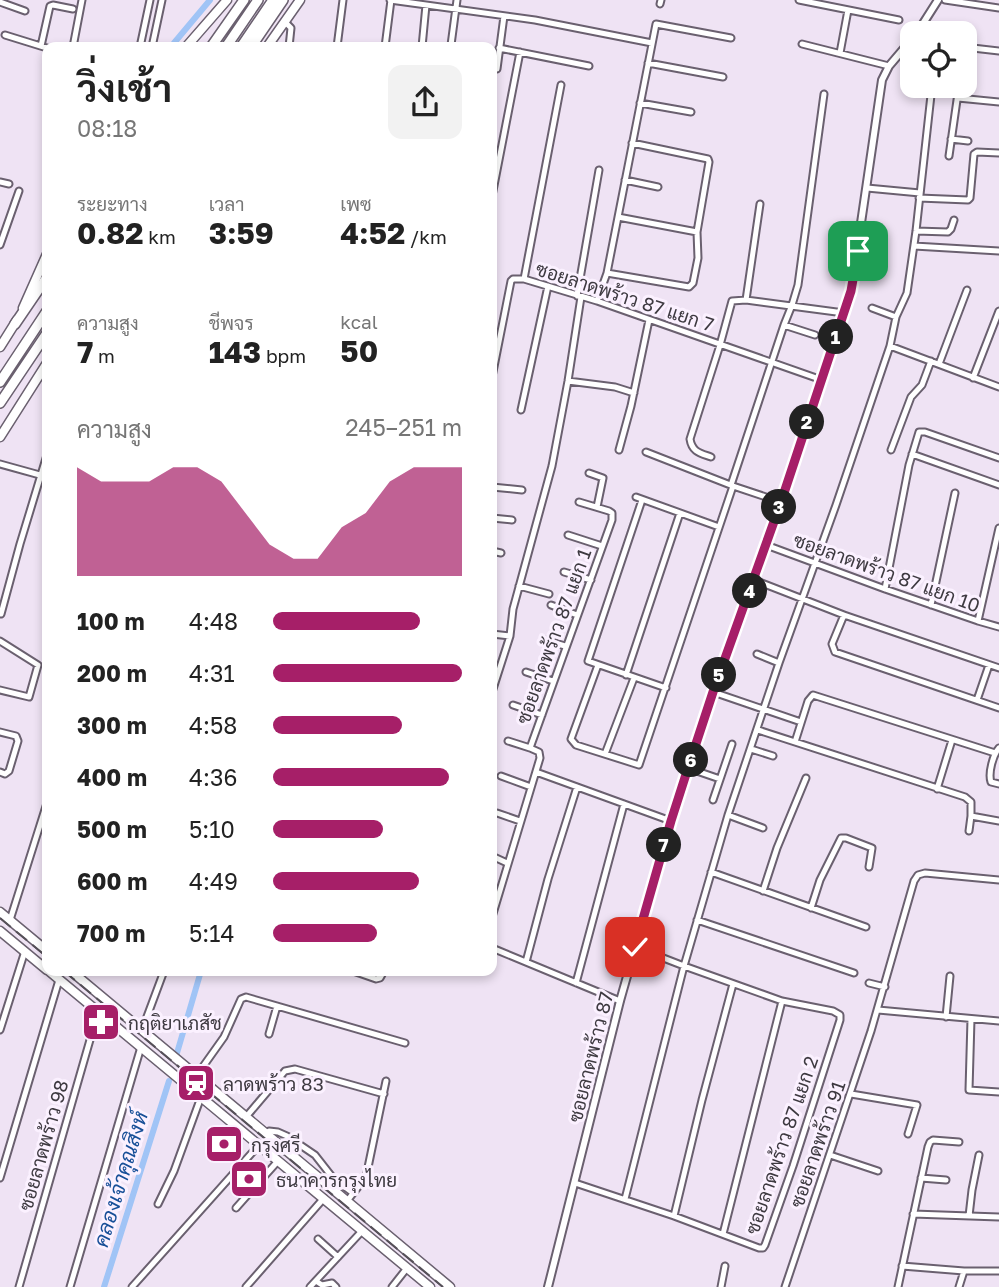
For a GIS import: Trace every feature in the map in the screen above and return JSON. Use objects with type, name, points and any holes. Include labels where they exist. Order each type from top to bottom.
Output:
[{"type":"highway","points":[[215,42],[244,0]]},
{"type":"highway","points":[[229,42],[258,0]]},
{"type":"highway","points":[[244,42],[273,0]]},
{"type":"highway","points":[[254,42],[283,0]]},
{"type":"highway","points":[[15,324],[42,284]]},
{"type":"highway","points":[[0,382],[42,319]]},
{"type":"highway","points":[[0,403],[42,340]]},
{"type":"main road","points":[[190,42],[226,0]]},
{"type":"main road","points":[[271,42],[300,0]]},
{"type":"main road","points":[[0,347],[15,324],[42,265]]},
{"type":"main road","points":[[0,438],[42,371]]},
{"type":"main road","points":[[0,912],[42,947]]},
{"type":"main road","points":[[0,930],[42,966]]},
{"type":"main road","points":[[54,976],[430,1287]]},
{"type":"main road","points":[[78,976],[450,1287]]},
{"type":"street","points":[[74,42],[82,0]]},
{"type":"street","points":[[141,42],[150,0]]},
{"type":"street","points":[[153,42],[162,0]]},
{"type":"street","points":[[338,42],[343,0]]},
{"type":"street","points":[[386,42],[391,0],[535,20],[652,43]]},
{"type":"street","points":[[450,42],[457,0]]},
{"type":"street","points":[[799,0],[899,20]]},
{"type":"street","points":[[925,21],[939,0]]},
{"type":"street","points":[[945,0],[999,8]]},
{"type":"street","points":[[0,2],[25,11]]},
{"type":"street","points":[[422,42],[426,5]]},
{"type":"street","points":[[45,42],[50,6],[73,9]]},
{"type":"street","points":[[840,52],[848,10]]},
{"type":"street","points":[[497,69],[504,16]]},
{"type":"street","points":[[285,22],[291,28],[290,42]]},
{"type":"street","points":[[597,302],[607,273],[656,24],[731,38]]},
{"type":"street","points":[[5,35],[42,46]]},
{"type":"street","points":[[802,44],[889,66]]},
{"type":"street","points":[[499,48],[589,66]]},
{"type":"street","points":[[977,48],[999,51]]},
{"type":"street","points":[[497,170],[520,52]]},
{"type":"street","name":"ซอยลาดพร้าว 87","points":[[548,1287],[620,1001],[671,821],[853,283],[880,88],[889,66],[900,53]]},
{"type":"street","points":[[648,63],[723,77]]},
{"type":"street","points":[[524,279],[561,85]]},
{"type":"street","points":[[598,666],[571,739],[576,746],[639,765],[792,305],[800,274],[824,94]]},
{"type":"street","points":[[625,1199],[684,966],[711,872],[779,663],[909,285],[931,98]]},
{"type":"street","points":[[949,156],[958,99],[999,102]]},
{"type":"street","points":[[640,103],[691,113]]},
{"type":"street","points":[[951,139],[968,141]]},
{"type":"street","points":[[607,273],[689,287],[694,283],[698,258],[696,232],[708,159],[632,143]]},
{"type":"street","points":[[866,188],[968,200],[974,154],[999,153]]},
{"type":"street","points":[[497,676],[510,636],[513,609],[552,466],[568,381],[599,170]]},
{"type":"street","points":[[625,180],[658,187]]},
{"type":"street","points":[[0,182],[9,184]]},
{"type":"street","points":[[0,246],[19,191]]},
{"type":"street","points":[[746,300],[760,204]]},
{"type":"street","points":[[618,218],[696,232]]},
{"type":"street","points":[[916,231],[948,232],[954,220]]},
{"type":"street","points":[[914,246],[999,251]]},
{"type":"street","name":"ซอยลาดพร้าว 87 แยก 7","points":[[497,352],[511,281],[524,279],[822,380]]},
{"type":"street","points":[[521,411],[548,286]]},
{"type":"street","points":[[939,364],[967,290]]},
{"type":"street","points":[[711,457],[693,449],[690,439],[730,304],[735,300],[746,300],[844,313]]},
{"type":"street","points":[[872,308],[896,317]]},
{"type":"street","points":[[973,377],[999,311]]},
{"type":"street","points":[[619,450],[649,320]]},
{"type":"street","points":[[784,325],[815,335]]},
{"type":"street","points":[[890,346],[999,387]]},
{"type":"street","points":[[891,450],[911,397],[922,385],[930,361]]},
{"type":"street","points":[[568,381],[615,387],[634,393]]},
{"type":"street","points":[[885,589],[918,434],[922,431],[999,458]]},
{"type":"street","points":[[646,452],[781,502]]},
{"type":"street","points":[[912,454],[999,485]]},
{"type":"street","points":[[0,464],[42,475]]},
{"type":"street","points":[[579,502],[597,506],[603,478],[589,473]]},
{"type":"street","points":[[1,614],[42,482]]},
{"type":"street","points":[[497,487],[522,491]]},
{"type":"street","points":[[931,605],[956,493]]},
{"type":"street","points":[[666,688],[587,662],[639,498],[719,527]]},
{"type":"street","name":"ซอยลาดพร้าว 87 แยก 1","points":[[536,772],[540,754],[530,748],[612,516],[609,511],[597,506]]},
{"type":"street","points":[[626,675],[680,513]]},
{"type":"street","points":[[497,518],[512,520]]},
{"type":"street","points":[[978,621],[999,528]]},
{"type":"street","points":[[568,535],[602,546]]},
{"type":"street","name":"ซอยลาดพร้าว 87 แยก 10","points":[[766,545],[999,627]]},
{"type":"street","points":[[497,552],[501,553]]},
{"type":"street","points":[[564,572],[590,580]]},
{"type":"street","points":[[754,580],[844,615],[999,668]]},
{"type":"street","points":[[519,586],[549,594]]},
{"type":"street","points":[[551,605],[577,615]]},
{"type":"street","points":[[844,615],[832,644],[835,652],[999,708]]},
{"type":"street","points":[[497,635],[510,636]]},
{"type":"street","points":[[545,640],[565,646]]},
{"type":"street","points":[[0,641],[37,663],[29,697],[0,690]]},
{"type":"street","points":[[757,654],[779,663]]},
{"type":"street","points":[[976,700],[989,665]]},
{"type":"street","points":[[526,671],[553,681]]},
{"type":"street","points":[[605,754],[634,678]]},
{"type":"street","points":[[713,692],[801,722]]},
{"type":"street","points":[[795,742],[808,701],[813,695],[951,740],[997,750],[989,780],[999,784]]},
{"type":"street","points":[[513,705],[541,715]]},
{"type":"street","points":[[758,730],[969,799],[972,806],[969,831]]},
{"type":"street","points":[[0,732],[16,736],[18,741],[9,771],[5,774],[0,772]]},
{"type":"street","points":[[937,789],[951,740]]},
{"type":"street","points":[[508,741],[530,748]]},
{"type":"street","points":[[713,800],[732,744]]},
{"type":"street","points":[[751,749],[773,756]]},
{"type":"street","points":[[688,768],[720,779]]},
{"type":"street","points":[[497,892],[536,772],[671,821]]},
{"type":"street","points":[[501,776],[531,787]]},
{"type":"street","points":[[763,891],[776,848],[806,778]]},
{"type":"street","points":[[527,962],[548,879],[576,787]]},
{"type":"street","name":"ซอยลาดพร้าว 87","points":[[576,983],[624,804]]},
{"type":"street","points":[[497,813],[520,821]]},
{"type":"street","points":[[729,815],[764,828]]},
{"type":"street","points":[[971,816],[999,821]]},
{"type":"street","points":[[10,920],[42,819]]},
{"type":"street","points":[[811,908],[820,880],[841,838],[872,848],[869,867]]},
{"type":"street","points":[[497,858],[507,863]]},
{"type":"street","points":[[711,872],[866,927]]},
{"type":"street","name":"ซอยลาดพร้าว 91","points":[[785,1287],[851,1094],[885,987],[912,887],[918,875],[925,873],[999,880]]},
{"type":"street","points":[[697,920],[854,973]]},
{"type":"street","points":[[635,947],[782,1000],[723,1234]]},
{"type":"street","points":[[497,950],[620,1001]]},
{"type":"street","points":[[0,1030],[25,951]]},
{"type":"street","points":[[142,1030],[162,976]]},
{"type":"street","points":[[946,1017],[950,976]]},
{"type":"street","points":[[0,1178],[59,980]]},
{"type":"street","points":[[869,983],[885,987]]},
{"type":"street","points":[[674,1216],[733,984]]},
{"type":"street","points":[[197,1075],[224,1037],[241,999],[246,997],[405,1043]]},
{"type":"street","name":"ซอยลาดพร้าว 87 แยก 2","points":[[575,1184],[763,1248],[797,1154],[840,1015],[833,1011],[782,1000]]},
{"type":"street","points":[[269,1034],[277,1006]]},
{"type":"street","points":[[878,1010],[999,1021]]},
{"type":"street","name":"ซอยลาดพร้าว 98","points":[[19,1287],[98,1012]]},
{"type":"street","points":[[971,1019],[969,1090],[999,1092]]},
{"type":"street","points":[[70,1287],[141,1047]]},
{"type":"street","points":[[246,1117],[285,1071],[290,1069],[384,1094]]},
{"type":"street","points":[[347,1201],[366,1177],[386,1081]]},
{"type":"street","points":[[851,1094],[917,1105],[908,1134]]},
{"type":"street","points":[[158,1204],[174,1171],[201,1097]]},
{"type":"street","points":[[266,1133],[269,1130],[278,1132],[315,1155],[333,1178],[354,1193]]},
{"type":"street","points":[[898,1287],[930,1142],[959,1142]]},
{"type":"street","points":[[132,1287],[259,1144]]},
{"type":"street","points":[[830,1155],[878,1171]]},
{"type":"street","points":[[969,1216],[979,1155]]},
{"type":"street","points":[[236,1208],[278,1161]]},
{"type":"street","points":[[921,1178],[947,1180]]},
{"type":"street","points":[[246,1287],[324,1198]]},
{"type":"street","points":[[914,1214],[999,1217]]},
{"type":"street","points":[[310,1287],[362,1231]]},
{"type":"street","points":[[318,1239],[338,1257]]},
{"type":"street","points":[[721,1287],[725,1266]]},
{"type":"street","points":[[902,1266],[999,1271]]},
{"type":"street","points":[[392,1287],[407,1268]]},
{"type":"street","points":[[959,1287],[964,1270]]},
{"type":"street","points":[[316,1281],[322,1285],[331,1283],[336,1287]]},
{"type":"waterway","name":"คลองเจ้าคุณสิงห์","points":[[175,42],[210,0]]},
{"type":"waterway","name":"คลองเจ้าคุณสิงห์","points":[[177,1053],[200,976]]},
{"type":"waterway","name":"คลองเจ้าคุณสิงห์","points":[[104,1287],[169,1081]]},
{"type":"railway","points":[[0,918],[42,953]]},
{"type":"railway","points":[[70,976],[443,1287]]},
{"type":"place","name":"กฤติยาเภสัช","points":[[101,1022]]},
{"type":"place","name":"ลาดพร้าว 83","points":[[196,1083]]},
{"type":"place","name":"กรุงศรี","points":[[224,1144]]},
{"type":"place","name":"ธนาคารกรุงไทย","points":[[249,1179]]},
{"type":"route","points":[[635,947],[671,821],[713,692],[781,502],[851,291],[858,251]]}]
